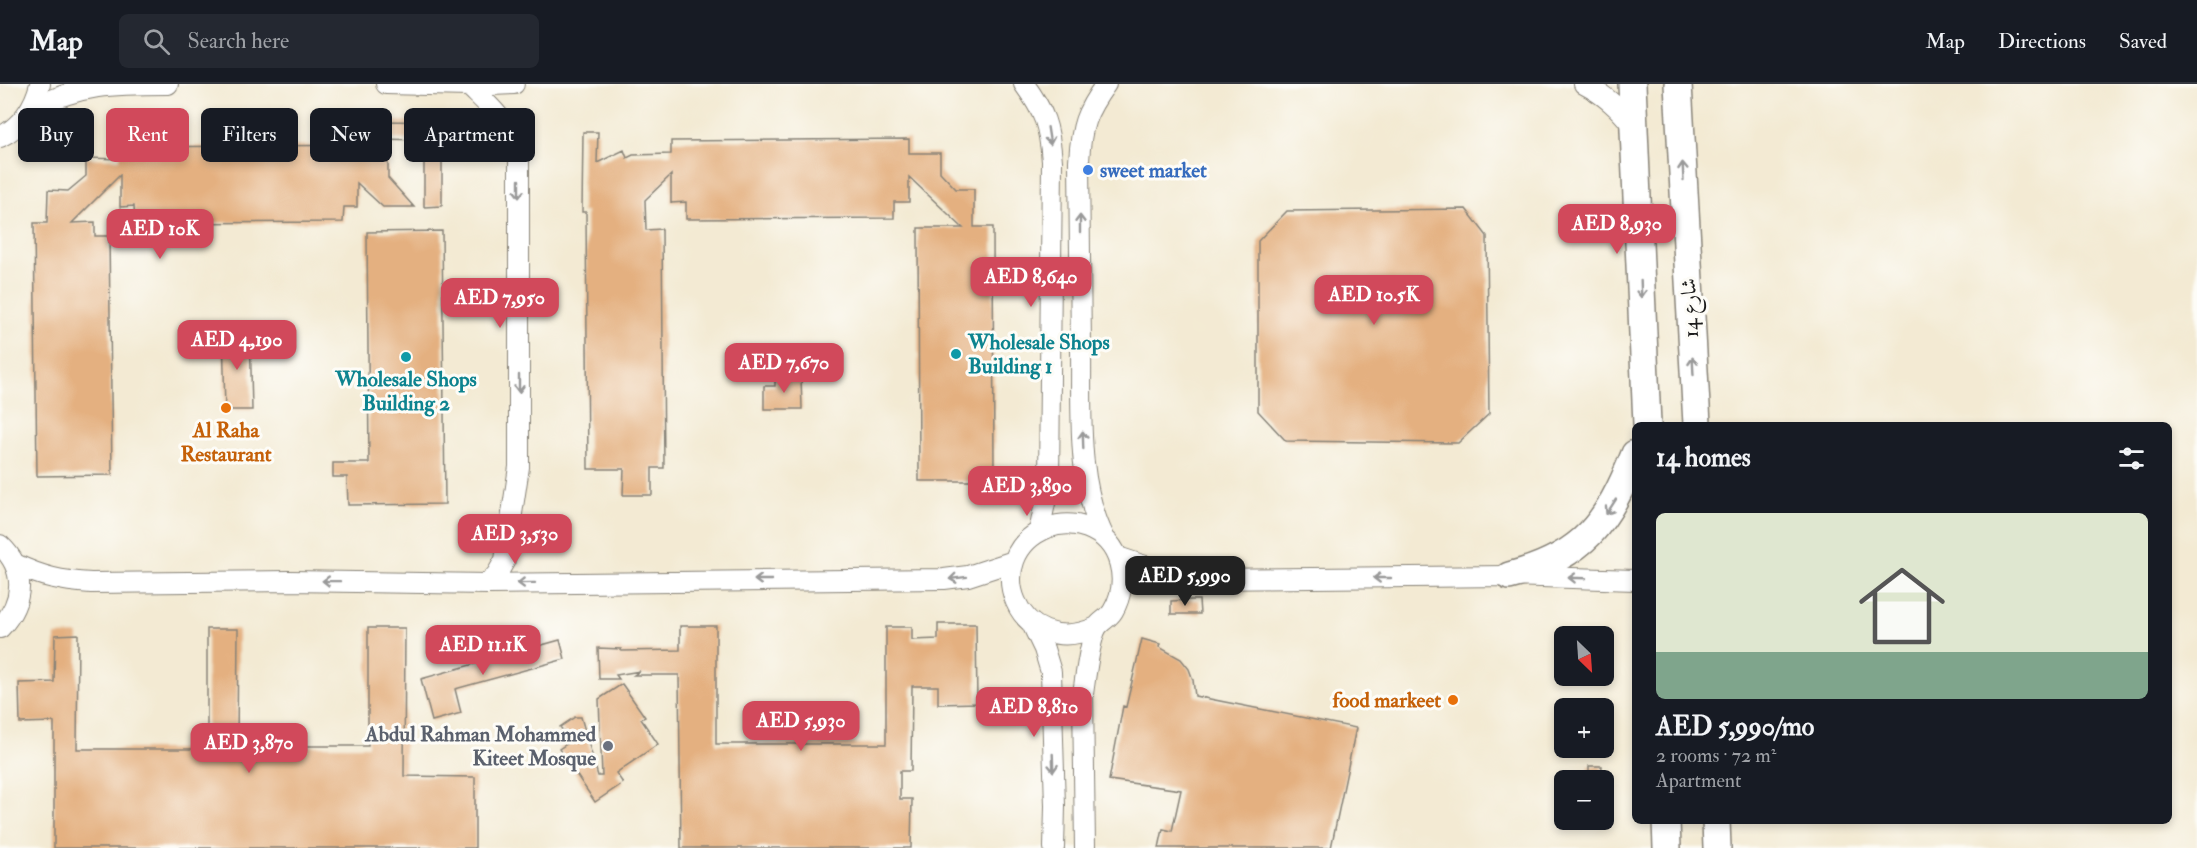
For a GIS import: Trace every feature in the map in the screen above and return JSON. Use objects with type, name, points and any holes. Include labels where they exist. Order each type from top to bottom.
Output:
[{"type":"main road","points":[[1632,84],[1647,422]]},
{"type":"main road","name":"شارع 14","points":[[1678,84],[1697,422]]},
{"type":"main road","points":[[1509,576],[1530,571],[1550,562],[1586,538],[1615,501],[1632,461]]},
{"type":"main road","points":[[1666,824],[1667,848]]},
{"type":"main road","points":[[1716,824],[1717,848]]},
{"type":"street","points":[[30,108],[40,84]]},
{"type":"street","points":[[32,108],[69,91],[89,86],[168,84]]},
{"type":"street","points":[[386,84],[469,86],[514,84]]},
{"type":"street","points":[[1024,84],[1039,105],[1049,132],[1052,161],[1049,484],[1039,532]]},
{"type":"street","points":[[1104,537],[1089,528],[1072,524],[1055,525],[1039,532],[1024,544],[1014,561],[1011,578],[1013,596],[1020,612],[1032,624],[1047,633],[1064,636],[1081,634],[1097,627],[1112,614],[1121,596],[1123,576],[1118,557],[1094,517],[1085,482],[1081,393],[1079,161],[1081,131],[1092,103],[1106,84]]},
{"type":"street","points":[[1584,84],[1602,94],[1620,109],[1634,127]]},
{"type":"street","points":[[469,86],[508,127],[516,143],[519,160],[518,476],[505,560],[488,584]]},
{"type":"street","points":[[1,139],[18,125]]},
{"type":"street","points":[[0,545],[8,552],[15,564],[19,582],[18,600],[11,616],[0,628]]},
{"type":"street","points":[[1118,557],[1156,570],[1206,579],[1509,576],[1632,580]]},
{"type":"street","points":[[15,564],[61,581],[91,583],[290,581],[488,584],[944,579],[976,574],[1014,561]]},
{"type":"street","points":[[1032,624],[1044,649],[1051,672],[1054,848]]},
{"type":"street","points":[[1085,848],[1083,694],[1097,627]]},
{"type":"building","points":[[392,121],[404,121],[404,140],[392,139]]},
{"type":"building","points":[[583,132],[598,132],[597,163],[624,150],[627,158],[633,155],[671,154],[671,141],[909,139],[909,153],[940,153],[940,172],[956,189],[974,189],[974,227],[993,227],[994,481],[919,481],[918,228],[963,228],[909,177],[909,202],[894,202],[894,218],[686,219],[686,202],[671,203],[671,175],[645,200],[646,230],[662,229],[664,468],[652,468],[652,495],[623,495],[624,469],[588,469],[586,212],[582,212]]},
{"type":"building","points":[[189,146],[201,146],[201,162],[298,162],[298,146],[310,146],[310,162],[388,162],[388,178],[414,207],[383,207],[357,183],[357,207],[344,207],[343,222],[135,223],[134,206],[120,207],[120,175],[72,223],[95,222],[95,236],[109,236],[112,475],[37,476],[34,223],[47,223],[48,190],[68,191],[86,176],[86,162],[94,162],[94,158],[106,159],[106,162],[189,162]]},
{"type":"building","points":[[424,162],[442,162],[442,206],[424,207]]},
{"type":"building","points":[[1466,209],[1487,236],[1489,414],[1458,443],[1286,441],[1258,411],[1258,241],[1287,211]]},
{"type":"building","name":"Wholesale Shops Building 2","points":[[442,231],[445,504],[348,505],[347,477],[333,477],[333,463],[369,463],[367,232]]},
{"type":"building","points":[[223,331],[250,331],[252,410],[225,410]]},
{"type":"building","points":[[775,377],[801,377],[802,409],[764,409],[764,386],[775,386]]},
{"type":"building","points":[[1199,600],[1200,614],[1171,614],[1171,601]]},
{"type":"building","points":[[938,624],[976,624],[977,703],[938,704],[938,686],[912,686],[911,771],[900,771],[900,799],[912,799],[911,848],[681,848],[679,675],[634,675],[640,671],[616,675],[619,679],[599,679],[598,648],[621,649],[621,651],[680,650],[680,626],[716,626],[716,744],[886,744],[886,627],[912,627],[912,640],[938,639]]},
{"type":"building","points":[[368,628],[405,628],[404,776],[475,777],[475,848],[54,848],[54,722],[20,723],[19,683],[54,682],[55,635],[78,634],[77,749],[207,749],[207,629],[238,629],[237,746],[368,746]]},
{"type":"building","points":[[1142,639],[1160,644],[1159,647],[1181,659],[1189,669],[1195,696],[1356,728],[1331,848],[1159,848],[1163,829],[1172,831],[1181,790],[1109,780],[1123,706],[1126,707]]},
{"type":"building","points":[[560,640],[565,659],[455,689],[461,713],[432,721],[421,679]]},
{"type":"building","name":"Abdul Rahman Mohammed Kiteet Mosque","points":[[622,684],[645,717],[641,719],[658,744],[616,773],[623,783],[595,802],[559,749],[571,741],[560,727],[575,717],[581,717],[598,776],[602,776],[599,699]]},
{"type":"building","points":[[1589,766],[1602,766],[1602,770],[1589,770]]},
{"type":"place","name":"sweet market","points":[[1088,170]]},
{"type":"place","name":"Wholesale Shops Building 1","points":[[956,354]]},
{"type":"place","name":"Wholesale Shops Building 2","points":[[406,357]]},
{"type":"place","name":"Al Raha Restaurant","points":[[226,408]]},
{"type":"place","name":"food markeet","points":[[1453,700]]},
{"type":"place","name":"Abdul Rahman Mohammed Kiteet Mosque","points":[[608,746]]}]
